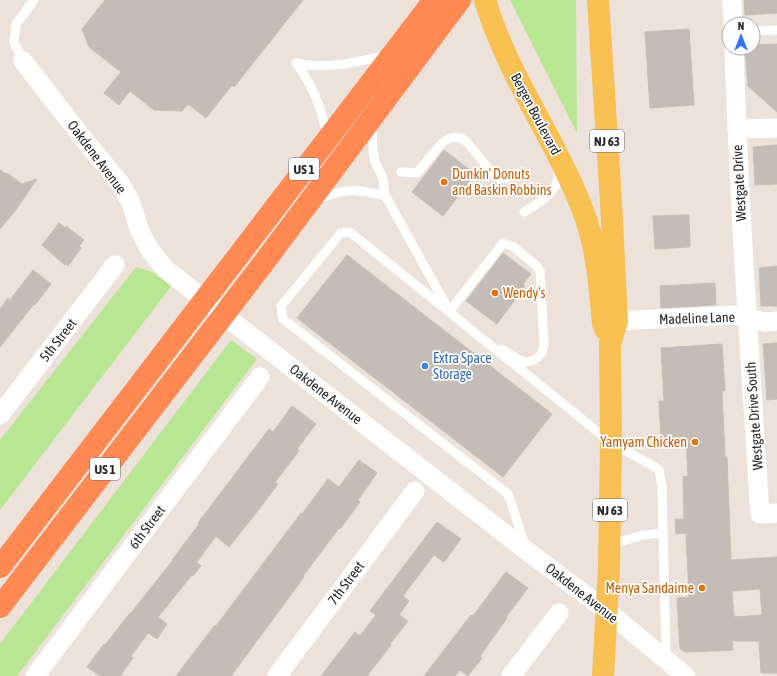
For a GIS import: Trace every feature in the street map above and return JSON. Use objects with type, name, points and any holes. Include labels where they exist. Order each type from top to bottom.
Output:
[{"type":"highway","name":"US 1","points":[[0,567],[434,0]]},
{"type":"highway","name":"US 1","points":[[0,607],[211,331],[460,0]]},
{"type":"main road","name":"Bergen Boulevard","points":[[485,0],[495,29],[514,72],[557,153],[575,192],[586,221],[594,251],[603,324],[610,344]]},
{"type":"main road","name":"Bergen Boulevard","points":[[598,0],[613,230],[617,321],[610,344],[611,443],[609,545],[603,676]]},
{"type":"street","points":[[732,0],[733,16]]},
{"type":"street","name":"Westgate Drive","points":[[734,56],[747,318]]},
{"type":"street","name":"Oakdene Avenue","points":[[23,61],[120,183],[131,203],[140,232],[150,250],[165,269],[527,551],[607,611],[686,676]]},
{"type":"street","points":[[737,129],[777,128]]},
{"type":"street","name":"5th Street","points":[[0,415],[115,265]]},
{"type":"street","name":"Madeline Lane","points":[[617,321],[734,315],[765,322],[777,321]]},
{"type":"street","name":"Westgate Drive South","points":[[747,318],[769,514]]},
{"type":"street","name":"6th Street","points":[[34,676],[260,377]]},
{"type":"street","name":"7th Street","points":[[277,676],[415,491]]},
{"type":"street","points":[[511,676],[559,613]]},
{"type":"lane","points":[[23,61],[14,42],[16,24],[34,0]]},
{"type":"lane","points":[[761,31],[777,30]]},
{"type":"lane","points":[[327,139],[326,130],[317,100],[308,81],[296,63],[313,66],[332,66],[392,54]]},
{"type":"lane","points":[[371,119],[375,162],[383,178],[385,195],[449,312]]},
{"type":"lane","points":[[401,172],[417,172],[443,141],[454,137],[466,141],[495,176],[501,179],[507,178]]},
{"type":"lane","points":[[524,212],[545,198],[554,189],[558,178],[557,153]]},
{"type":"lane","points":[[305,206],[329,195],[346,192],[360,191],[385,195]]},
{"type":"lane","points":[[527,551],[508,494],[283,319],[281,306],[340,234],[345,232],[351,233],[611,443],[659,470],[662,487],[666,660]]},
{"type":"lane","points":[[449,312],[502,244],[512,246],[534,262],[540,275],[544,340],[541,354],[533,360],[524,361],[475,332]]},
{"type":"lane","points":[[609,545],[643,535],[663,533]]},
{"type":"green space","points":[[510,0],[576,0],[577,133]]},
{"type":"green space","points":[[136,267],[176,280],[0,510],[0,440]]},
{"type":"green space","points":[[231,340],[257,359],[17,676],[0,676],[0,644]]},
{"type":"building","points":[[105,0],[303,0],[234,87],[232,85],[206,118],[188,104],[182,111],[154,110],[130,91],[119,105],[104,93],[121,72],[89,47],[82,29]]},
{"type":"building","points":[[744,0],[777,0],[777,13],[745,15]]},
{"type":"building","points":[[689,29],[694,105],[650,108],[645,32]]},
{"type":"building","points":[[777,44],[777,112],[748,86],[746,56],[761,56],[761,45]]},
{"type":"building","points":[[777,145],[777,184],[755,185],[753,147]]},
{"type":"building","name":"Dunkin' Donuts and Baskin Robbins","points":[[444,150],[475,174],[443,216],[412,192]]},
{"type":"building","points":[[0,170],[6,174],[7,173],[22,184],[37,179],[15,211],[0,229]]},
{"type":"building","points":[[689,215],[690,247],[655,249],[653,216]]},
{"type":"building","points":[[59,223],[65,228],[66,226],[84,240],[79,246],[81,248],[68,266],[42,245]]},
{"type":"building","name":"Wendy's","points":[[503,253],[531,274],[523,284],[525,286],[497,324],[466,301]]},
{"type":"building","name":"Extra Space Storage","points":[[347,255],[552,414],[503,477],[297,318]]},
{"type":"building","points":[[777,266],[777,306],[761,306],[759,268]]},
{"type":"building","points":[[33,270],[51,284],[0,347],[0,309],[8,298],[10,300]]},
{"type":"building","points":[[715,283],[716,305],[661,308],[660,286]]},
{"type":"building","points":[[777,343],[777,399],[767,400],[763,344]]},
{"type":"building","points":[[722,344],[725,391],[722,391],[725,457],[727,457],[731,560],[777,557],[777,673],[761,673],[759,641],[732,641],[733,650],[686,652],[680,649],[677,598],[689,597],[686,533],[676,534],[675,519],[684,519],[683,477],[688,476],[686,438],[661,439],[659,401],[664,401],[661,348]],"holes":[[[760,589],[762,615],[734,617],[732,591]]]},
{"type":"building","points":[[292,406],[316,424],[297,449],[299,451],[275,482],[278,484],[256,513],[229,547],[216,536],[197,562],[201,566],[158,617],[167,624],[157,639],[148,633],[131,656],[133,658],[120,676],[100,676],[87,667],[173,560],[199,524],[198,523],[269,429],[273,432]]},
{"type":"building","points":[[359,460],[377,473],[358,500],[360,502],[303,576],[304,577],[231,676],[176,676],[328,479],[339,487]]},
{"type":"building","points":[[437,522],[461,539],[444,562],[434,555],[403,596],[409,601],[399,615],[408,621],[390,644],[391,645],[367,676],[321,676],[355,632],[360,636],[376,615],[370,611]]},
{"type":"building","points":[[506,572],[528,588],[506,617],[507,618],[480,656],[482,658],[468,676],[460,670],[455,676],[424,676],[471,615],[473,616]]},
{"type":"place","name":"Dunkin' Donuts and Baskin Robbins","points":[[444,182]]},
{"type":"place","name":"Wendy's","points":[[495,293]]},
{"type":"place","name":"Extra Space Storage","points":[[425,366]]},
{"type":"place","name":"Yamyam Chicken","points":[[695,442]]},
{"type":"place","name":"Menya Sandaime","points":[[702,588]]}]
